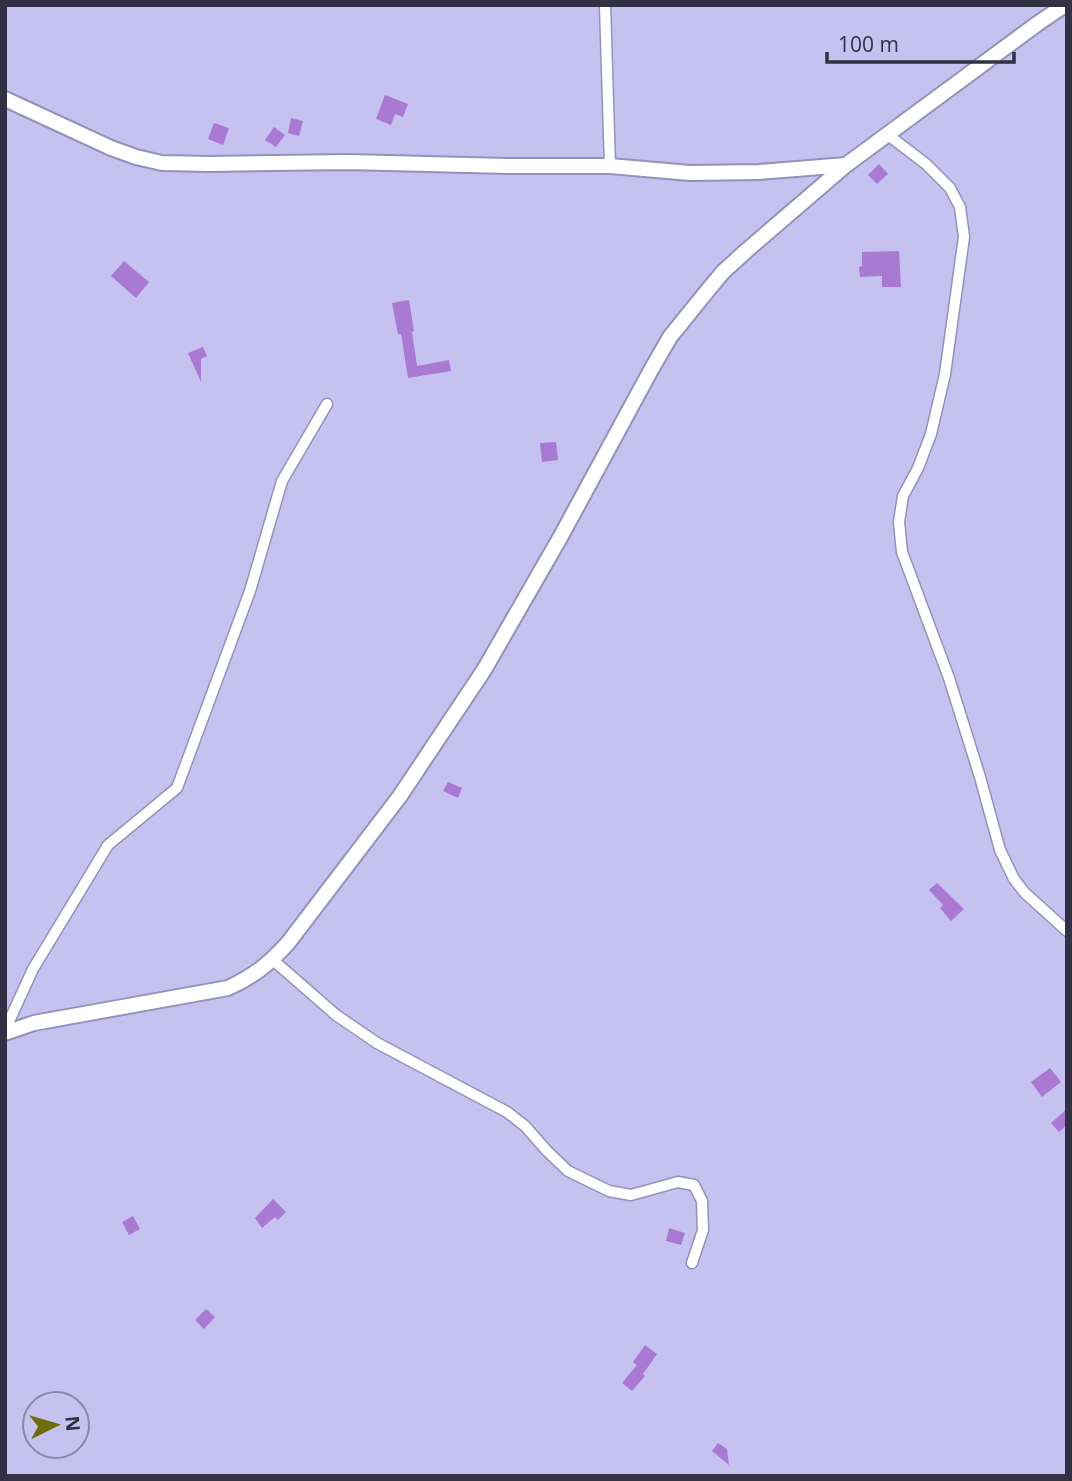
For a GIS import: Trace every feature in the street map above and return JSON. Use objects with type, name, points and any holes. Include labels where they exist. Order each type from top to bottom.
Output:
[{"type":"main road","points":[[5,1031],[34,1023],[228,988],[252,977],[273,960],[400,796],[484,670],[561,536],[650,370],[670,337],[723,272],[846,165],[1065,5]]},
{"type":"main road","points":[[5,99],[111,148],[162,163],[348,162],[610,166],[690,173],[759,172],[846,165]]},
{"type":"street","points":[[605,5],[610,166]]},
{"type":"street","points":[[888,135],[926,164],[950,188],[960,207],[964,237],[942,386],[931,434],[918,468],[903,496],[899,522],[902,552],[949,678],[1000,850],[1014,879],[1025,893],[1067,932]]},
{"type":"street","points":[[5,1031],[33,969],[107,845],[177,788],[250,592],[282,481],[327,404]]},
{"type":"street","points":[[273,960],[336,1015],[377,1043],[507,1112],[525,1126],[568,1171],[609,1191],[631,1195],[678,1182],[694,1185],[702,1202],[703,1230],[692,1263]]},
{"type":"building","points":[[385,95],[408,104],[403,117],[395,114],[391,125],[376,119]]},
{"type":"building","points":[[291,118],[303,121],[299,136],[288,133]]},
{"type":"building","points":[[214,123],[229,128],[223,145],[208,139]]},
{"type":"building","points":[[274,127],[285,135],[276,147],[265,140]]},
{"type":"building","points":[[879,164],[888,174],[877,184],[868,175]]},
{"type":"building","points":[[899,251],[901,287],[882,287],[882,276],[860,277],[862,252]]},
{"type":"building","points":[[124,261],[149,282],[136,298],[111,276]]},
{"type":"building","points":[[409,300],[417,366],[449,360],[451,371],[408,378],[401,334],[398,334],[392,303]]},
{"type":"building","points":[[203,347],[207,356],[201,359],[201,382],[188,353]]},
{"type":"building","points":[[556,442],[558,460],[542,462],[540,443]]},
{"type":"building","points":[[448,782],[462,788],[458,798],[443,791]]},
{"type":"building","points":[[937,883],[964,909],[951,921],[940,908],[943,905],[929,890]]},
{"type":"building","points":[[1050,1068],[1061,1082],[1042,1097],[1031,1082]]},
{"type":"building","points":[[1067,1109],[1067,1125],[1059,1132],[1051,1123]]},
{"type":"building","points":[[273,1199],[286,1212],[278,1220],[275,1217],[262,1228],[255,1218]]},
{"type":"building","points":[[133,1216],[140,1229],[129,1235],[122,1222]]},
{"type":"building","points":[[669,1228],[685,1233],[681,1245],[666,1241]]},
{"type":"building","points":[[206,1309],[215,1317],[204,1329],[195,1320]]},
{"type":"building","points":[[645,1345],[657,1354],[643,1374],[645,1376],[632,1391],[622,1383],[637,1365],[633,1362]]},
{"type":"building","points":[[718,1443],[727,1449],[729,1465],[712,1451]]}]
